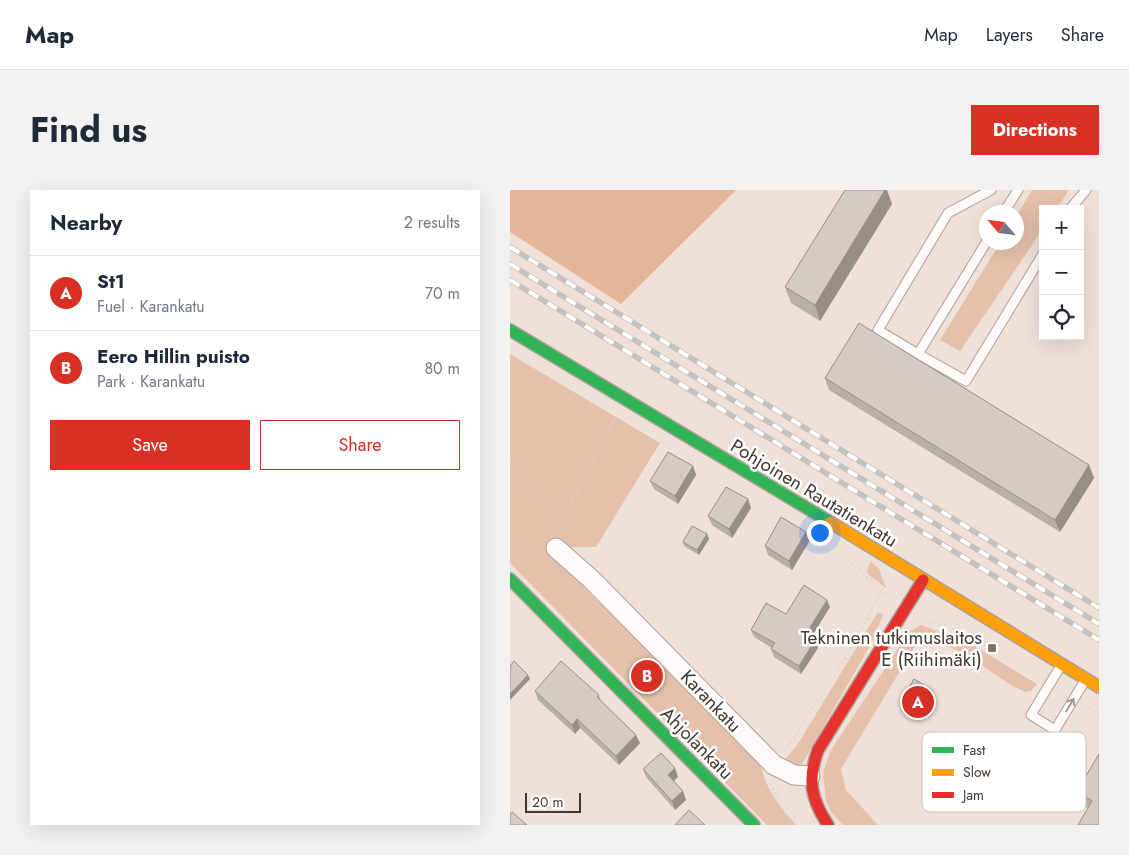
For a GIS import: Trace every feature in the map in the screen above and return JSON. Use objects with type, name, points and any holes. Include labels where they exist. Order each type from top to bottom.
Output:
[{"type":"street","name":"Pohjoinen Rautatienkatu","points":[[510,330],[1099,687]]},
{"type":"street","name":"Karankatu","points":[[556,548],[591,579],[774,766],[794,775],[810,776]]},
{"type":"street","name":"Ahjolankatu","points":[[510,580],[754,825]]},
{"type":"street","points":[[828,825],[814,806],[810,788],[810,776],[818,750],[923,580]]},
{"type":"lane","points":[[991,190],[948,213],[878,330],[966,381],[1039,261]]},
{"type":"lane","points":[[1008,205],[1018,190]]},
{"type":"lane","points":[[1073,205],[1086,190]]},
{"type":"lane","points":[[918,354],[981,250]]},
{"type":"lane","points":[[1061,665],[1031,715],[1055,730],[1086,679]]},
{"type":"path","points":[[510,560],[520,559],[556,548],[561,523],[615,418]]},
{"type":"path","points":[[510,462],[538,489],[561,523]]},
{"type":"shaded area","points":[[510,190],[736,190],[621,304],[510,232]]},
{"type":"shaded area","points":[[1032,190],[1069,190],[1059,205],[1039,205],[1039,235],[960,351],[940,340],[996,250],[1024,250],[1023,205]]},
{"type":"shaded area","points":[[510,354],[660,443],[596,547],[571,547],[553,542],[548,546],[586,589],[760,763],[766,781],[774,796],[796,825],[767,825],[510,563]]},
{"type":"shaded area","points":[[871,561],[879,569],[886,588],[869,575],[867,571]]},
{"type":"shaded area","points":[[878,612],[883,615],[871,644],[802,764],[792,768],[779,766],[796,747]]},
{"type":"shaded area","points":[[921,625],[969,643],[1037,684],[1031,691],[1025,692],[944,644],[930,641],[917,643],[841,769],[846,790],[878,825],[843,825],[832,813],[826,801],[823,773],[831,750],[909,632]]},
{"type":"building","points":[[845,190],[885,190],[815,305],[785,287]]},
{"type":"building","points":[[859,323],[1089,465],[1055,520],[825,378]]},
{"type":"building","points":[[668,452],[693,466],[675,496],[650,481]]},
{"type":"building","points":[[726,487],[748,499],[729,529],[708,516]]},
{"type":"building","points":[[781,517],[806,532],[789,561],[765,546]]},
{"type":"building","points":[[692,526],[707,534],[697,550],[683,542]]},
{"type":"building","points":[[804,585],[827,600],[806,634],[815,640],[799,666],[771,649],[775,643],[751,630],[766,603],[786,614]]},
{"type":"building","points":[[514,661],[528,675],[510,694],[510,666]]},
{"type":"building","points":[[561,661],[599,695],[597,697],[636,735],[616,756],[577,719],[572,725],[535,691]]},
{"type":"building","points":[[914,679],[932,690],[922,707],[904,696]]},
{"type":"building","points":[[661,753],[675,768],[668,775],[683,791],[672,801],[643,769]]},
{"type":"building","points":[[1099,754],[1099,825],[1078,825],[1092,801],[1086,797],[1086,776]]},
{"type":"building","points":[[689,810],[705,825],[675,825]]},
{"type":"building","points":[[512,812],[527,825],[510,825],[510,814]]},
{"type":"railway","points":[[510,247],[1099,608]]},
{"type":"railway","points":[[510,264],[1099,624]]},
{"type":"railway","points":[[510,280],[1099,640]]},
{"type":"traffic: fast","points":[[510,330],[830,522]]},
{"type":"traffic: fast","points":[[510,579],[754,825]]},
{"type":"traffic: slow","points":[[830,522],[1099,687]]},
{"type":"traffic: jam","points":[[828,825],[822,816],[812,789],[813,771],[818,750],[923,580]]},
{"type":"place","name":"Tekninen tutkimuslaitos E (Riihimäki)","points":[[992,648]]},
{"type":"place","name":"Eero Hillin puisto","points":[[647,676]]},
{"type":"place","name":"St1","points":[[918,702]]}]
